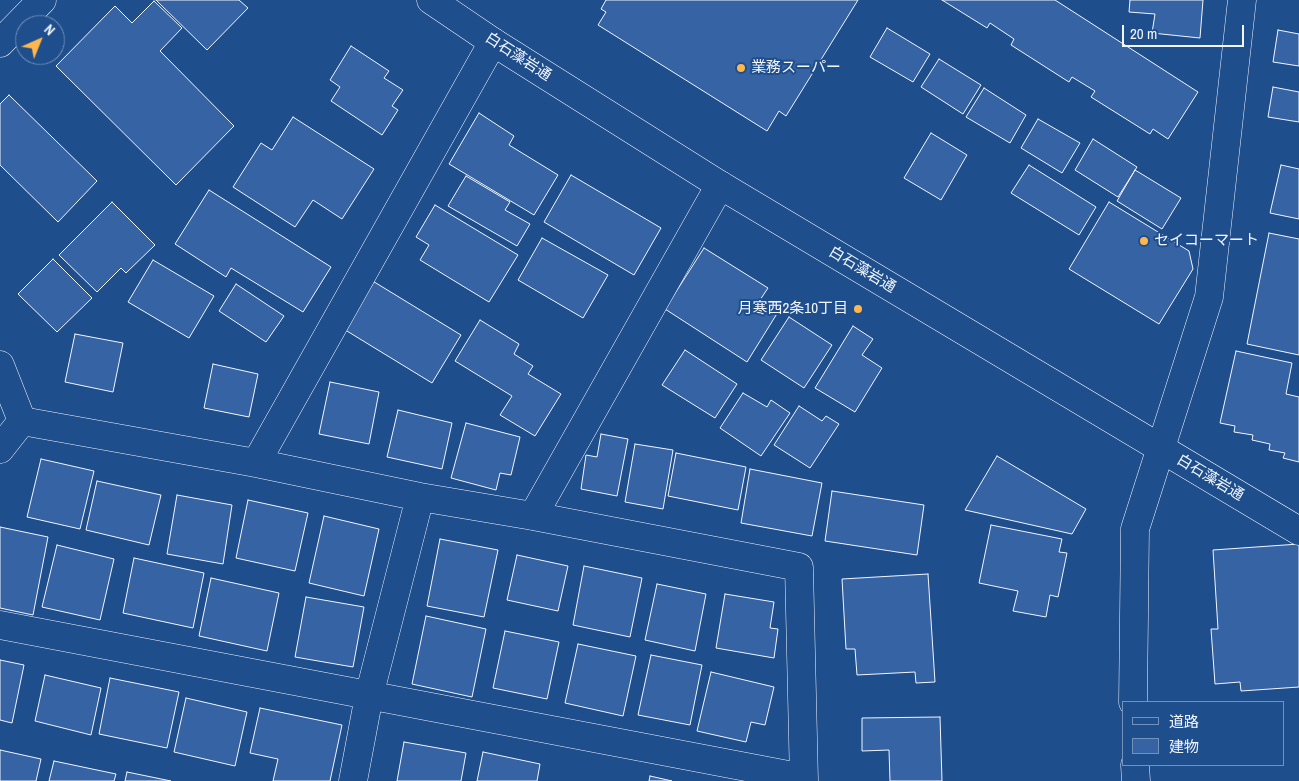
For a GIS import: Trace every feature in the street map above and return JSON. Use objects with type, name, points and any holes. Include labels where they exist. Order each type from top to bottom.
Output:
[{"type":"street","points":[[0,43],[42,0]]},
{"type":"street","name":"白石藻岩通","points":[[431,0],[493,42],[720,185],[1299,531]]},
{"type":"street","points":[[1133,701],[1134,529],[1210,297],[1242,0]]},
{"type":"street","points":[[256,463],[493,42]]},
{"type":"street","points":[[533,516],[720,185]]},
{"type":"street","points":[[0,365],[22,421]]},
{"type":"street","points":[[0,625],[804,779],[799,568],[533,516],[420,497],[256,463],[22,421]]},
{"type":"street","points":[[0,449],[22,421]]},
{"type":"street","points":[[353,781],[368,696],[420,497]]},
{"type":"street","points":[[1135,766],[1136,781]]},
{"type":"building","points":[[156,0],[239,0],[248,8],[207,50]]},
{"type":"building","name":"業務スーパー","points":[[606,0],[858,0],[786,116],[779,111],[767,131],[598,25],[606,12],[601,9]]},
{"type":"building","points":[[942,0],[1055,0],[1198,92],[1168,139],[1153,129],[1150,134],[1091,97],[1095,91],[1072,77],[1069,82],[1011,45],[1014,39],[990,23],[987,28]]},
{"type":"building","points":[[1130,0],[1203,0],[1200,38],[1152,33],[1155,14],[1129,12]]},
{"type":"building","points":[[154,1],[182,28],[160,51],[234,126],[176,185],[56,66],[65,65],[65,57],[115,6],[132,23]]},
{"type":"building","points":[[887,28],[930,54],[913,82],[870,57]]},
{"type":"building","points":[[1278,30],[1299,34],[1299,66],[1273,62]]},
{"type":"building","points":[[351,46],[389,71],[384,78],[403,90],[392,106],[398,110],[382,135],[331,101],[340,87],[330,80]]},
{"type":"building","points":[[939,59],[981,85],[963,114],[921,87]]},
{"type":"building","points":[[1273,87],[1299,92],[1299,122],[1268,117]]},
{"type":"building","points":[[984,88],[1026,115],[1010,143],[966,117]]},
{"type":"building","points":[[9,95],[97,181],[58,222],[0,165],[0,104]]},
{"type":"building","points":[[479,113],[514,136],[509,145],[558,175],[534,215],[449,164]]},
{"type":"building","points":[[293,117],[374,169],[342,219],[313,200],[295,227],[233,187],[261,143],[272,150]]},
{"type":"building","points":[[1038,119],[1080,143],[1062,173],[1021,148]]},
{"type":"building","points":[[931,133],[967,155],[941,200],[904,178]]},
{"type":"building","points":[[1093,139],[1137,167],[1118,197],[1075,170]]},
{"type":"building","points":[[1029,165],[1096,207],[1079,235],[1011,193]]},
{"type":"building","points":[[1281,165],[1299,169],[1299,219],[1270,213]]},
{"type":"building","points":[[1135,170],[1181,198],[1162,229],[1117,201]]},
{"type":"building","points":[[571,175],[661,228],[634,275],[544,222]]},
{"type":"building","points":[[466,176],[510,202],[505,210],[530,224],[517,246],[448,206]]},
{"type":"building","points":[[209,190],[331,267],[303,312],[231,268],[226,277],[175,244]]},
{"type":"building","points":[[112,202],[155,245],[126,273],[121,268],[97,292],[59,255]]},
{"type":"building","points":[[1109,202],[1189,251],[1193,269],[1159,324],[1069,269]]},
{"type":"building","points":[[435,205],[518,255],[489,302],[420,260],[429,245],[416,237]]},
{"type":"building","points":[[1269,233],[1299,239],[1299,355],[1247,344]]},
{"type":"building","points":[[542,238],[608,275],[583,318],[518,280]]},
{"type":"building","points":[[704,248],[768,288],[760,300],[778,312],[747,362],[665,309]]},
{"type":"building","points":[[53,259],[92,298],[57,332],[18,294]]},
{"type":"building","points":[[153,260],[214,296],[189,338],[128,302]]},
{"type":"building","points":[[371,280],[461,335],[432,383],[342,328]]},
{"type":"building","points":[[236,284],[284,316],[266,342],[219,311]]},
{"type":"building","points":[[789,317],[832,345],[804,388],[761,360]]},
{"type":"building","points":[[480,320],[519,344],[514,354],[533,366],[528,374],[561,394],[535,436],[500,415],[512,396],[455,361]]},
{"type":"building","points":[[853,326],[873,339],[862,355],[882,368],[855,412],[815,388]]},
{"type":"building","points":[[75,334],[123,343],[113,392],[65,382]]},
{"type":"building","points":[[685,350],[737,384],[715,418],[662,385]]},
{"type":"building","points":[[1236,351],[1292,363],[1286,394],[1299,397],[1299,462],[1283,458],[1285,453],[1269,450],[1270,444],[1252,440],[1253,435],[1234,432],[1235,426],[1220,423]]},
{"type":"building","points":[[213,364],[258,374],[249,417],[204,408]]},
{"type":"building","points":[[330,382],[379,392],[369,444],[319,434]]},
{"type":"building","points":[[743,393],[767,407],[771,400],[790,413],[761,456],[720,428]]},
{"type":"building","points":[[799,406],[822,421],[826,416],[839,424],[810,468],[774,445]]},
{"type":"building","points":[[398,410],[452,423],[442,469],[387,457]]},
{"type":"building","points":[[466,423],[520,437],[511,475],[500,473],[496,490],[451,478]]},
{"type":"building","points":[[601,434],[628,439],[617,496],[581,489],[586,455],[597,457]]},
{"type":"building","points":[[635,444],[673,450],[663,509],[625,502]]},
{"type":"building","points":[[676,453],[746,467],[738,510],[668,496]]},
{"type":"building","points":[[997,456],[1086,509],[1072,534],[965,510]]},
{"type":"building","points":[[41,459],[94,471],[80,529],[27,517]]},
{"type":"building","points":[[750,469],[822,483],[812,536],[741,523]]},
{"type":"building","points":[[97,481],[161,495],[149,545],[86,530]]},
{"type":"building","points":[[832,491],[924,505],[917,555],[825,541]]},
{"type":"building","points":[[177,495],[232,505],[223,564],[167,554]]},
{"type":"building","points":[[248,500],[308,513],[295,571],[236,558]]},
{"type":"building","points":[[324,516],[379,529],[364,596],[309,583]]},
{"type":"building","points":[[991,525],[1062,539],[1059,552],[1067,553],[1058,597],[1050,595],[1046,617],[1013,611],[1018,591],[979,583]]},
{"type":"building","points":[[0,527],[48,537],[33,615],[0,608]]},
{"type":"building","points":[[440,539],[498,550],[484,617],[427,606]]},
{"type":"building","points":[[1299,544],[1299,687],[1241,691],[1240,682],[1215,684],[1211,629],[1218,629],[1213,550]]},
{"type":"building","points":[[57,545],[114,559],[100,620],[42,607]]},
{"type":"building","points":[[517,555],[568,566],[558,611],[507,600]]},
{"type":"building","points":[[134,558],[204,573],[193,628],[123,613]]},
{"type":"building","points":[[584,566],[642,578],[630,637],[573,625]]},
{"type":"building","points":[[928,574],[935,682],[916,683],[915,672],[857,675],[855,649],[846,649],[842,579]]},
{"type":"building","points":[[211,578],[279,593],[267,651],[199,636]]},
{"type":"building","points":[[657,584],[706,594],[695,651],[645,640]]},
{"type":"building","points":[[725,594],[774,602],[770,628],[778,629],[774,658],[716,648]]},
{"type":"building","points":[[306,597],[364,607],[353,667],[295,657]]},
{"type":"building","points":[[426,616],[486,629],[472,697],[412,684]]},
{"type":"building","points":[[505,631],[559,642],[547,699],[493,688]]},
{"type":"building","points":[[578,644],[636,656],[623,716],[565,703]]},
{"type":"building","points":[[651,655],[702,665],[690,725],[638,715]]},
{"type":"building","points":[[0,660],[24,665],[12,723],[0,720]]},
{"type":"building","points":[[711,672],[774,687],[765,725],[751,722],[746,742],[697,731]]},
{"type":"building","points":[[45,675],[101,688],[91,735],[35,721]]},
{"type":"building","points":[[110,678],[179,692],[167,748],[99,734]]},
{"type":"building","points":[[186,698],[247,712],[235,766],[174,752]]},
{"type":"building","points":[[260,708],[342,725],[330,781],[273,781],[278,759],[250,753]]},
{"type":"building","points":[[940,717],[942,781],[890,781],[889,750],[862,751],[862,718]]},
{"type":"building","points":[[404,742],[466,753],[461,781],[397,781]]},
{"type":"building","points":[[0,750],[41,759],[36,781],[0,781]]},
{"type":"building","points":[[483,752],[540,764],[537,781],[477,781]]},
{"type":"building","points":[[54,761],[116,774],[114,781],[49,781]]},
{"type":"building","points":[[127,772],[171,781],[125,781]]},
{"type":"building","points":[[650,776],[672,781],[649,781]]},
{"type":"place","name":"業務スーパー","points":[[741,68]]},
{"type":"place","name":"セイコーマート","points":[[1144,241]]},
{"type":"place","name":"月寒西2条10丁目","points":[[858,309]]}]
